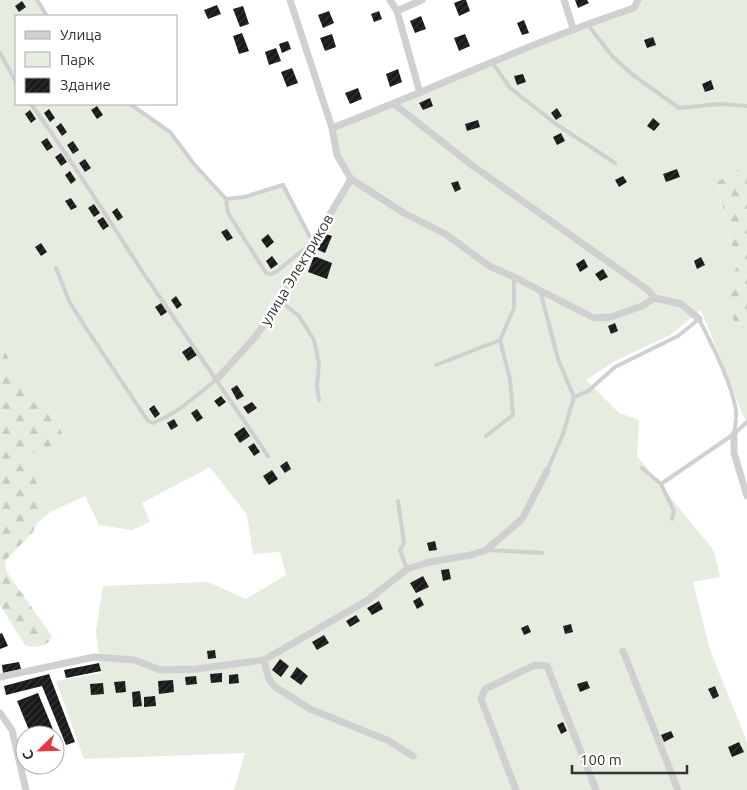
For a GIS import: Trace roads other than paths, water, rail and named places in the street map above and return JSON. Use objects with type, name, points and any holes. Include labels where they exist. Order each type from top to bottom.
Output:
[{"type":"street","points":[[290,0],[332,128],[337,155],[351,179],[404,214],[448,235],[489,266],[514,276],[594,318],[611,317],[642,306],[655,298]]},
{"type":"street","points":[[390,0],[397,11],[420,93]]},
{"type":"street","points":[[397,11],[422,0]]},
{"type":"street","points":[[564,0],[573,28]]},
{"type":"street","points":[[332,128],[394,104],[573,28],[634,8],[638,0]]},
{"type":"street","points":[[394,104],[473,166],[648,290],[655,298],[681,304],[699,319]]},
{"type":"street","name":"улица Электриков","points":[[217,379],[256,336],[280,301],[312,242],[351,179]]},
{"type":"street","points":[[734,434],[734,453],[747,496]]},
{"type":"street","points":[[0,677],[94,658],[135,660],[160,670],[196,669],[264,660],[297,643],[368,600],[407,569],[430,562],[471,556],[486,550],[522,519],[547,471]]},
{"type":"street","points":[[623,651],[678,790]]},
{"type":"street","points":[[264,660],[268,677],[274,686],[310,709],[387,740],[413,756]]},
{"type":"street","points":[[516,790],[481,699],[485,689],[535,665],[547,666],[596,790]]},
{"type":"street","points":[[0,713],[12,730],[26,790]]},
{"type":"lane","points":[[37,0],[47,15]]},
{"type":"lane","points":[[586,24],[614,57],[633,74],[679,108],[720,104],[747,106]]},
{"type":"lane","points":[[0,54],[15,80]]},
{"type":"lane","points":[[492,62],[510,88],[556,124],[615,163]]},
{"type":"lane","points":[[32,105],[63,148],[180,327],[268,456]]},
{"type":"lane","points":[[131,105],[170,132],[194,164],[226,199],[228,213],[266,273],[276,272],[312,242],[282,185],[244,197],[226,199]]},
{"type":"lane","points":[[56,268],[69,301],[148,421],[153,423],[163,419],[188,403],[217,379]]},
{"type":"lane","points":[[486,436],[513,416],[510,379],[500,340],[514,308],[514,276]]},
{"type":"lane","points":[[539,290],[558,358],[574,397],[547,471]]},
{"type":"lane","points":[[280,301],[299,316],[314,340],[318,364],[317,386],[319,400]]},
{"type":"lane","points":[[574,397],[588,391],[615,367],[678,336],[699,319],[713,346],[731,393],[736,412],[734,434]]},
{"type":"lane","points":[[436,365],[500,340]]},
{"type":"lane","points":[[661,484],[734,434],[747,422]]},
{"type":"lane","points":[[642,468],[661,484],[674,511],[672,519]]},
{"type":"lane","points":[[398,500],[404,543],[400,550],[407,569]]},
{"type":"lane","points":[[486,550],[542,553]]}]
